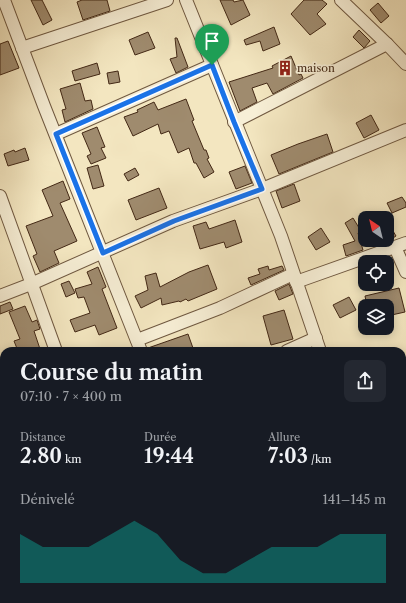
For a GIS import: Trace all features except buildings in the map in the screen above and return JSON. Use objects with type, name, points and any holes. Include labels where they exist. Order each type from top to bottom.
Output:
[{"type":"street","points":[[4,0],[139,346],[220,308],[294,278],[401,245],[406,272]]},
{"type":"street","points":[[22,48],[167,0]]},
{"type":"street","points":[[186,0],[281,236],[294,278],[319,347]]},
{"type":"street","points":[[341,0],[406,64]]},
{"type":"street","points":[[234,122],[387,44]]},
{"type":"street","points":[[56,134],[212,65]]},
{"type":"street","points":[[0,296],[103,253],[174,221],[262,189],[406,130]]},
{"type":"street","points":[[0,196],[55,347]]},
{"type":"street","points":[[296,347],[316,338]]},
{"type":"place","name":"maison","points":[[285,68]]},
{"type":"route","points":[[212,65],[262,189],[174,221],[103,253],[56,134],[212,65]]}]
